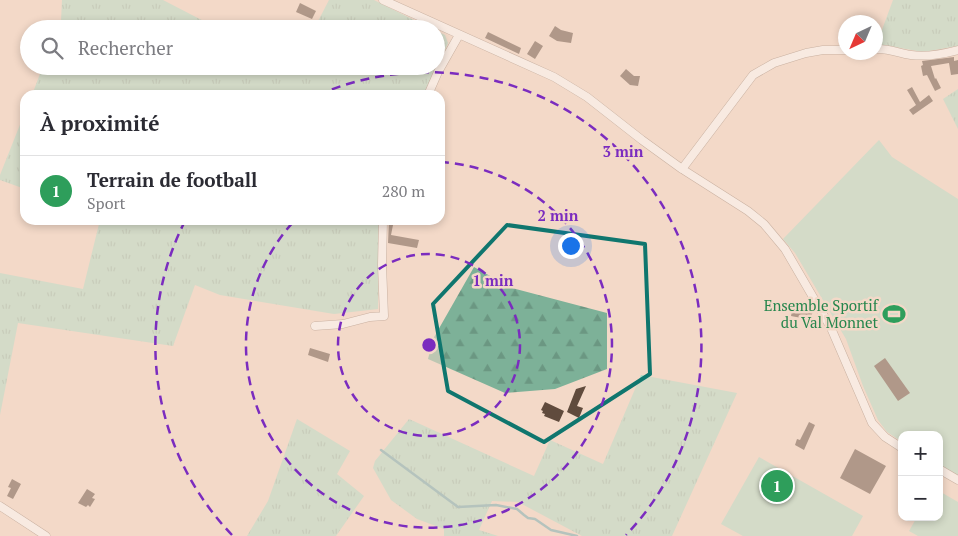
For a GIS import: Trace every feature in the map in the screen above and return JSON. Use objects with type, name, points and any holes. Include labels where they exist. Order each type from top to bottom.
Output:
[{"type":"street","points":[[383,0],[428,20]]},
{"type":"street","points":[[445,28],[554,77],[587,97],[682,169],[748,211],[764,224],[782,244],[831,328],[872,423],[885,437],[898,445]]},
{"type":"street","points":[[445,59],[459,34]]},
{"type":"street","points":[[883,48],[909,55],[926,56],[958,50]]},
{"type":"street","points":[[682,169],[753,75],[774,63],[806,53],[838,50]]},
{"type":"street","points":[[430,90],[437,75]]},
{"type":"street","points":[[315,326],[343,324],[370,317],[384,316],[382,225]]},
{"type":"street","points":[[943,472],[958,480]]},
{"type":"street","points":[[0,506],[46,536]]},
{"type":"highlighted area","points":[[507,225],[645,244],[650,374],[544,442],[448,391],[433,304]]},
{"type":"green space","points":[[62,0],[163,0],[202,20],[61,20]]},
{"type":"green space","points":[[329,0],[374,0],[414,20],[319,20]]},
{"type":"green space","points":[[893,0],[958,0],[958,46],[923,52],[883,46],[883,27]]},
{"type":"green space","points":[[445,35],[448,43],[445,50]]},
{"type":"green space","points":[[40,75],[433,75],[426,90],[34,90]]},
{"type":"green space","points":[[958,89],[958,129],[943,99]]},
{"type":"green space","points":[[20,125],[20,187],[0,180],[0,175]]},
{"type":"green space","name":"Ensemble Sportif du Val Monnet","points":[[879,140],[892,157],[958,199],[958,476],[943,467],[943,431],[898,431],[898,439],[887,432],[878,420],[846,339],[795,253],[783,239]]},
{"type":"green space","points":[[99,225],[380,225],[378,309],[334,314],[220,295],[195,285],[173,346],[18,323],[0,415],[0,273],[83,289]]},
{"type":"green space","points":[[474,267],[512,288],[607,313],[607,369],[555,389],[505,393],[428,359],[433,339]]},
{"type":"green space","points":[[641,375],[737,393],[672,536],[582,536],[518,502],[492,501],[479,530],[498,536],[444,536],[444,529],[417,519],[391,500],[373,468],[375,461],[409,419],[534,476],[550,440],[603,464]]},
{"type":"green space","points":[[297,419],[350,451],[337,474],[364,496],[336,536],[247,536],[268,501]]},
{"type":"green space","points":[[759,457],[863,516],[852,536],[743,536],[721,524]]},
{"type":"green space","points":[[943,493],[958,502],[958,536],[918,536],[909,531],[915,521],[943,521]]},
{"type":"building","points":[[300,3],[316,11],[312,19],[296,12]]},
{"type":"building","points":[[555,26],[561,30],[573,33],[571,43],[557,41],[549,36]]},
{"type":"building","points":[[488,32],[521,48],[519,54],[485,38]]},
{"type":"building","points":[[535,41],[543,46],[535,59],[527,54]]},
{"type":"building","points":[[954,57],[954,61],[958,60],[958,74],[951,75],[949,63],[931,66],[935,79],[941,88],[935,91],[927,75],[923,76],[922,61]]},
{"type":"building","points":[[626,69],[634,76],[640,76],[638,86],[630,85],[620,76]]},
{"type":"building","points":[[912,87],[920,102],[929,95],[933,101],[913,115],[909,110],[916,105],[907,90]]},
{"type":"building","points":[[389,225],[393,225],[391,235],[419,240],[417,248],[388,243]]},
{"type":"building","points":[[793,306],[813,311],[811,317],[807,316],[806,319],[791,316]]},
{"type":"building","points":[[310,348],[330,354],[328,362],[308,355]]},
{"type":"building","points":[[885,358],[910,393],[898,401],[874,366]]},
{"type":"building","points":[[586,386],[577,406],[583,408],[579,418],[567,412],[576,389]]},
{"type":"building","points":[[545,402],[564,411],[559,422],[544,416],[545,414],[541,410]]},
{"type":"building","points":[[809,422],[815,425],[804,450],[795,445],[797,439],[800,440]]},
{"type":"building","points":[[855,449],[886,466],[870,494],[840,478]]},
{"type":"building","points":[[12,479],[21,484],[13,499],[7,496],[11,488],[8,487]]},
{"type":"building","points":[[87,489],[95,494],[92,498],[95,499],[90,507],[78,503]]},
{"type":"waterway","points":[[381,450],[458,507],[496,505],[517,509],[528,518],[535,519],[551,530],[577,536]]},
{"type":"place","name":"Ensemble Sportif du Val Monnet","points":[[894,314]]},
{"type":"place","name":"Terrain de football","points":[[777,486]]}]
